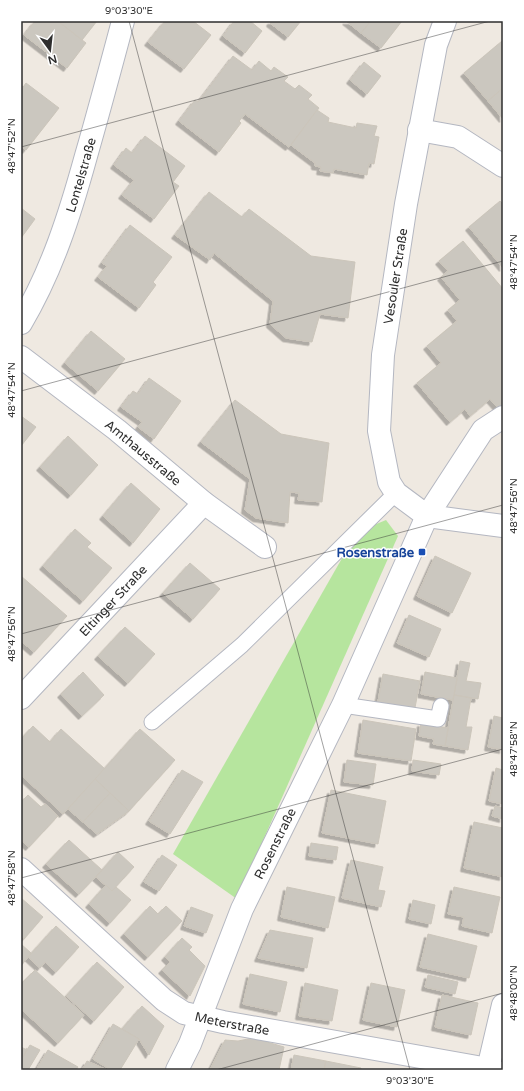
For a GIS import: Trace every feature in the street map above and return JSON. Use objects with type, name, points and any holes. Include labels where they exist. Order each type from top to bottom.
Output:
[{"type":"street","name":"Lontelstraße","points":[[21,323],[37,297],[69,217],[107,84],[123,21]]},
{"type":"street","name":"Vesouler Straße","points":[[427,516],[396,493],[389,482],[379,430],[383,363],[419,130],[436,45],[445,21]]},
{"type":"street","points":[[419,130],[458,137],[503,166]]},
{"type":"street","name":"Amthausstraße","points":[[21,357],[117,430],[204,503],[265,547]]},
{"type":"street","name":"Rosenstraße","points":[[177,1070],[190,1044],[199,1017],[242,908],[343,705],[410,551],[427,516],[483,430],[503,417]]},
{"type":"street","name":"Eltinger Straße","points":[[21,698],[204,503]]},
{"type":"street","points":[[427,516],[503,526]]},
{"type":"street","name":"Meterstraße","points":[[21,869],[164,1000],[184,1013],[199,1017],[491,1069]]},
{"type":"street","points":[[491,1069],[503,1004]]},
{"type":"lane","points":[[152,722],[242,645],[396,493]]},
{"type":"lane","points":[[343,705],[438,719],[441,706]]},
{"type":"green space","points":[[386,520],[398,536],[237,899],[173,854],[345,553],[374,525]]},
{"type":"building","points":[[35,21],[58,21],[86,43],[67,68],[24,35]]},
{"type":"building","points":[[58,21],[97,21],[82,40]]},
{"type":"building","points":[[165,21],[193,21],[211,35],[184,69],[148,42]]},
{"type":"building","points":[[234,21],[250,21],[262,31],[245,53],[223,36]]},
{"type":"building","points":[[271,21],[301,21],[288,37],[270,23]]},
{"type":"building","points":[[346,21],[371,21],[361,33]]},
{"type":"building","points":[[371,21],[402,21],[381,48],[361,33]]},
{"type":"building","points":[[502,41],[503,88],[488,101],[464,73]]},
{"type":"building","points":[[233,56],[252,70],[259,61],[271,71],[274,67],[288,77],[284,81],[295,89],[299,85],[312,95],[308,99],[319,108],[289,147],[245,114],[239,121],[241,123],[219,152],[179,121],[195,100],[198,102]]},
{"type":"building","points":[[364,62],[381,76],[367,94],[350,80]]},
{"type":"building","points":[[26,83],[59,108],[26,150],[21,146],[21,90]]},
{"type":"building","points":[[503,88],[503,119],[488,101]]},
{"type":"building","points":[[317,110],[329,118],[328,122],[356,128],[357,123],[377,126],[374,136],[379,137],[374,164],[369,163],[367,175],[334,169],[333,173],[320,171],[321,167],[315,166],[315,163],[291,145]]},
{"type":"building","points":[[145,136],[185,166],[173,182],[179,186],[154,219],[122,195],[134,180],[114,165],[126,148],[132,153]]},
{"type":"building","points":[[209,192],[242,217],[249,209],[311,256],[355,262],[348,318],[320,314],[312,342],[286,338],[270,324],[273,301],[214,253],[210,260],[175,235]]},
{"type":"building","points":[[500,201],[503,204],[503,268],[469,227]]},
{"type":"building","points":[[21,208],[35,219],[21,238]]},
{"type":"building","points":[[130,225],[172,257],[153,282],[156,285],[139,308],[98,277],[107,266],[102,263]]},
{"type":"building","points":[[463,241],[503,289],[503,407],[500,410],[490,399],[470,416],[465,409],[450,422],[417,383],[441,363],[427,346],[457,321],[448,310],[460,300],[441,277],[448,271],[439,261]]},
{"type":"building","points":[[91,331],[125,359],[98,391],[65,363]]},
{"type":"building","points":[[149,378],[181,401],[154,439],[138,427],[142,422],[121,407],[133,391],[138,394]]},
{"type":"building","points":[[235,400],[281,434],[329,443],[322,502],[298,500],[299,493],[290,492],[288,523],[256,518],[245,510],[250,479],[201,442]]},
{"type":"building","points":[[21,416],[36,427],[21,446]]},
{"type":"building","points":[[68,436],[98,465],[71,495],[40,467]]},
{"type":"building","points":[[131,483],[160,509],[133,543],[103,516]]},
{"type":"building","points":[[75,529],[91,543],[87,547],[112,568],[83,601],[43,566]]},
{"type":"building","points":[[435,556],[471,573],[452,613],[417,596]]},
{"type":"building","points":[[190,563],[220,589],[193,619],[163,593]]},
{"type":"building","points":[[21,576],[67,616],[34,652],[21,641]]},
{"type":"building","points":[[409,615],[441,629],[429,657],[397,643]]},
{"type":"building","points":[[125,627],[155,654],[128,683],[98,656]]},
{"type":"building","points":[[460,661],[470,663],[466,681],[481,683],[478,699],[454,695]]},
{"type":"building","points":[[83,672],[104,695],[82,716],[61,694]]},
{"type":"building","points":[[425,672],[457,678],[453,700],[421,694]]},
{"type":"building","points":[[383,674],[420,681],[414,713],[377,707]]},
{"type":"building","points":[[454,695],[471,698],[466,727],[472,727],[468,750],[445,746]]},
{"type":"building","points":[[494,716],[503,718],[503,750],[488,747]]},
{"type":"building","points":[[363,720],[416,729],[411,761],[358,753]]},
{"type":"building","points":[[421,723],[448,728],[445,746],[433,744],[434,739],[419,736]]},
{"type":"building","points":[[33,726],[50,742],[61,729],[105,769],[63,814],[21,775],[21,739]]},
{"type":"building","points":[[140,729],[175,760],[129,811],[95,779]]},
{"type":"building","points":[[347,760],[376,764],[373,785],[344,782]]},
{"type":"building","points":[[413,760],[441,764],[439,775],[412,771]]},
{"type":"building","points":[[496,768],[503,770],[503,804],[489,801]]},
{"type":"building","points":[[182,770],[203,782],[170,834],[149,821]]},
{"type":"building","points":[[95,779],[110,793],[83,822],[68,809]]},
{"type":"building","points":[[331,790],[386,801],[378,844],[322,833]]},
{"type":"building","points":[[110,793],[129,811],[97,834],[83,822]]},
{"type":"building","points":[[28,795],[41,807],[45,804],[58,816],[29,847],[21,840],[21,802]]},
{"type":"building","points":[[495,806],[503,808],[503,819],[492,816]]},
{"type":"building","points":[[474,822],[503,828],[503,877],[464,868]]},
{"type":"building","points":[[69,840],[102,870],[79,894],[46,864]]},
{"type":"building","points":[[311,843],[338,847],[336,860],[309,856]]},
{"type":"building","points":[[118,852],[134,867],[112,891],[96,877]]},
{"type":"building","points":[[162,855],[177,865],[159,891],[144,882]]},
{"type":"building","points":[[351,860],[383,867],[378,890],[385,891],[381,907],[342,898]]},
{"type":"building","points":[[106,885],[112,891],[116,887],[131,900],[110,923],[89,904]]},
{"type":"building","points":[[287,887],[335,897],[328,928],[281,917]]},
{"type":"building","points":[[454,887],[500,897],[492,933],[462,926],[464,917],[448,914]]},
{"type":"building","points":[[21,898],[43,917],[24,939],[21,936]]},
{"type":"building","points":[[413,900],[435,905],[431,924],[409,919]]},
{"type":"building","points":[[150,906],[158,914],[166,906],[182,921],[148,957],[124,934]]},
{"type":"building","points":[[191,907],[213,915],[206,933],[184,926]]},
{"type":"building","points":[[56,926],[79,947],[56,972],[45,962],[40,968],[28,957]]},
{"type":"building","points":[[270,930],[313,938],[307,968],[258,958]]},
{"type":"building","points":[[428,934],[477,946],[469,978],[420,967]]},
{"type":"building","points":[[182,938],[192,947],[189,950],[205,966],[190,996],[162,970],[170,962],[165,957]]},
{"type":"building","points":[[21,944],[31,953],[21,966]]},
{"type":"building","points":[[97,962],[124,987],[94,1021],[66,996]]},
{"type":"building","points":[[35,970],[84,1015],[58,1043],[21,1009],[21,984]]},
{"type":"building","points":[[250,974],[287,982],[280,1012],[243,1004]]},
{"type":"building","points":[[428,975],[458,982],[455,994],[425,987]]},
{"type":"building","points":[[305,983],[338,990],[332,1021],[299,1016]]},
{"type":"building","points":[[371,983],[405,990],[397,1027],[363,1020]]},
{"type":"building","points":[[442,995],[478,1003],[471,1035],[435,1027]]},
{"type":"building","points":[[142,1006],[164,1026],[149,1055],[139,1039],[122,1029]]},
{"type":"building","points":[[113,1024],[139,1039],[120,1070],[111,1070],[93,1059]]},
{"type":"building","points":[[253,1038],[284,1047],[279,1070],[210,1070],[225,1040],[238,1041]]},
{"type":"building","points":[[30,1045],[40,1050],[28,1070],[21,1070],[21,1060]]},
{"type":"building","points":[[21,1047],[27,1050],[21,1060]]},
{"type":"building","points":[[48,1050],[78,1067],[76,1070],[36,1070]]},
{"type":"building","points":[[294,1055],[326,1061],[324,1070],[291,1070]]},
{"type":"building","points":[[87,1061],[107,1070],[82,1070]]},
{"type":"building","points":[[326,1061],[361,1068],[361,1070],[324,1070]]},
{"type":"place","name":"Rosenstraße","points":[[422,552]]}]
